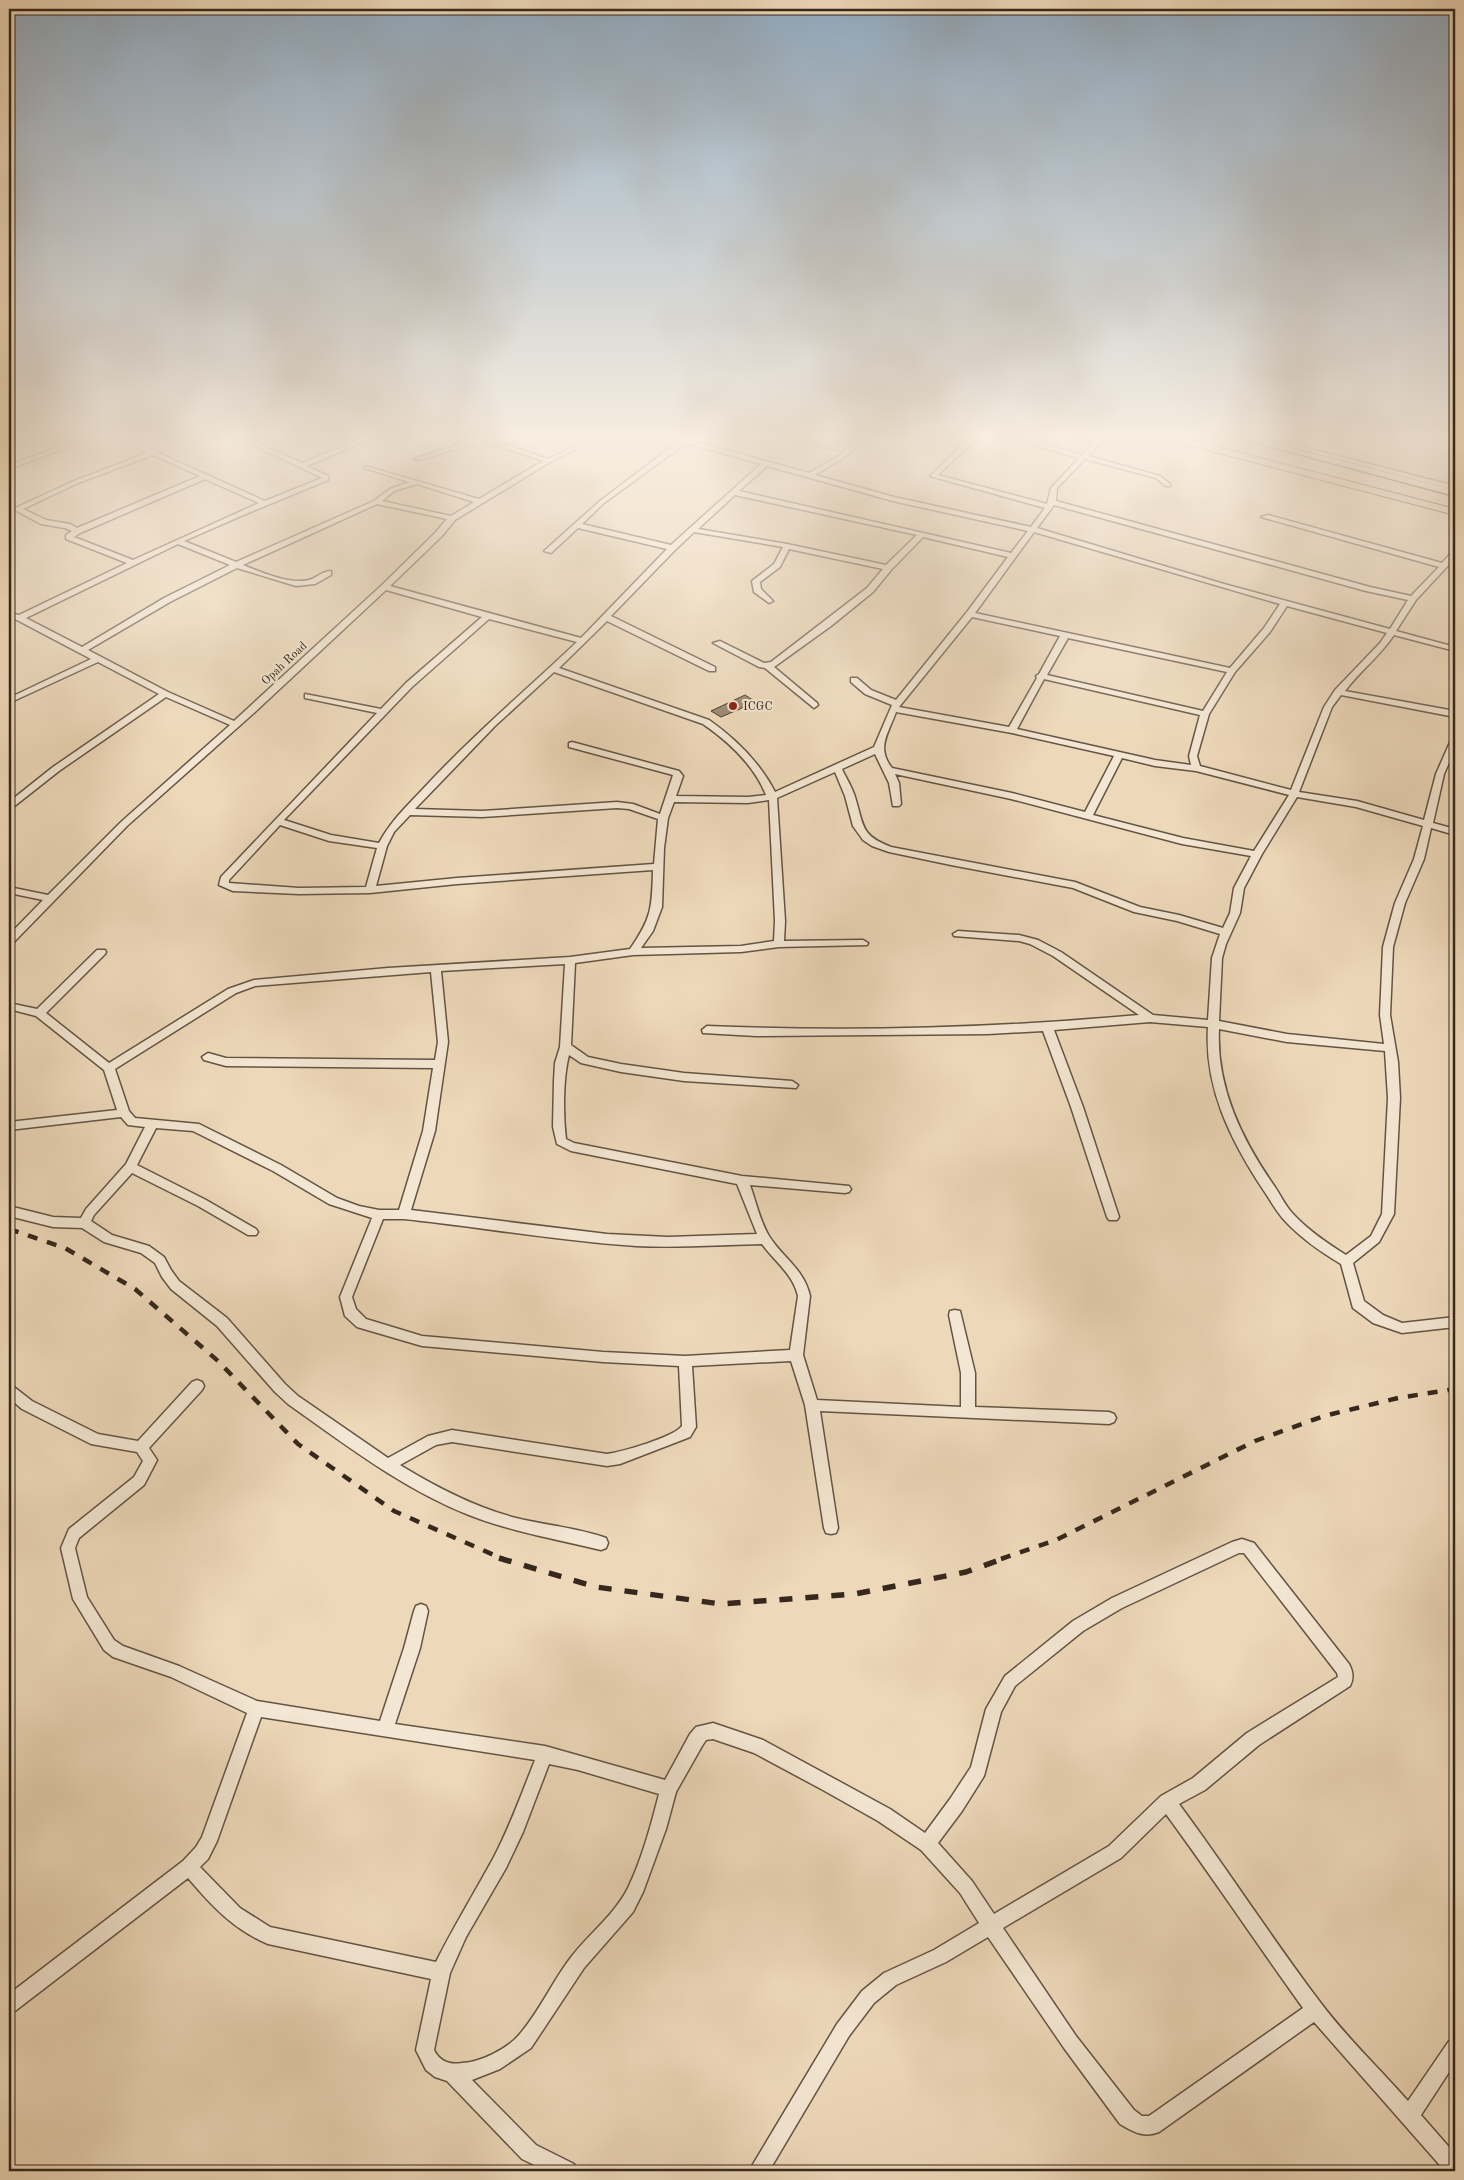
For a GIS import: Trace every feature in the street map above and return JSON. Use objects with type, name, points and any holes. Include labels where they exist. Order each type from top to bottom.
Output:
[{"type":"street","points":[[71,538],[134,563]]},
{"type":"street","points":[[20,618],[185,538]]},
{"type":"street","points":[[80,650],[167,600],[236,565],[297,538]]},
{"type":"street","name":"Opah Road","points":[[9,941],[124,824],[385,587],[435,538]]},
{"type":"street","points":[[548,551],[562,538]]},
{"type":"street","points":[[629,538],[672,548]]},
{"type":"street","points":[[370,890],[382,846],[390,831],[406,812],[492,724],[583,641],[683,538]]},
{"type":"street","points":[[738,538],[787,546],[888,568]]},
{"type":"street","points":[[768,666],[774,664],[828,624],[870,590],[888,568],[918,538]]},
{"type":"street","points":[[933,538],[1013,556]]},
{"type":"street","points":[[896,804],[894,782],[878,749],[895,707],[970,614],[1025,538]]},
{"type":"street","points":[[1061,538],[1285,603],[1455,649]]},
{"type":"street","points":[[1175,538],[1413,599]]},
{"type":"street","points":[[1341,538],[1444,566]]},
{"type":"street","points":[[178,541],[253,572],[296,584],[312,582],[328,573]]},
{"type":"street","points":[[769,601],[757,590],[756,581],[776,565],[787,546]]},
{"type":"street","points":[[1455,554],[1413,599],[1383,645],[1338,692],[1328,707],[1294,794],[1257,854],[1239,888],[1235,913],[1217,958],[1212,1024],[1212,1051],[1217,1083],[1233,1126],[1258,1172],[1289,1218],[1319,1244],[1346,1261],[1358,1304],[1378,1319],[1402,1328],[1455,1322]]},
{"type":"street","points":[[385,587],[583,641]]},
{"type":"street","points":[[1196,768],[1193,756],[1205,714],[1232,671],[1267,630],[1285,603]]},
{"type":"street","points":[[970,614],[1232,671]]},
{"type":"street","points":[[9,615],[20,618],[165,694],[234,724]]},
{"type":"street","points":[[488,616],[409,685],[224,879],[224,886],[299,891],[370,890],[457,881],[658,867]]},
{"type":"street","points":[[606,617],[712,669]]},
{"type":"street","points":[[1012,730],[1040,676],[1065,635]]},
{"type":"street","points":[[717,644],[768,666],[814,705]]},
{"type":"street","points":[[9,701],[97,659]]},
{"type":"street","points":[[553,669],[706,722],[717,729],[757,769],[772,797],[780,921],[779,944]]},
{"type":"street","points":[[1040,676],[1205,714]]},
{"type":"street","points":[[854,680],[868,692],[895,707],[1012,730],[1119,756],[1196,768],[1294,794],[1357,804],[1455,832]]},
{"type":"street","points":[[1338,692],[1455,714]]},
{"type":"street","points":[[9,806],[56,769],[165,694]]},
{"type":"street","points":[[308,696],[383,712]]},
{"type":"street","points":[[1346,1261],[1376,1240],[1388,1214],[1394,1098],[1385,1014],[1388,948],[1400,903],[1418,859],[1440,774],[1455,740]]},
{"type":"street","points":[[572,745],[676,773],[678,776],[663,818],[658,867],[658,907],[648,931],[634,952]]},
{"type":"street","points":[[670,799],[748,800],[772,797],[878,749]]},
{"type":"street","points":[[1088,816],[1119,756]]},
{"type":"street","points":[[837,767],[850,796],[858,826],[866,838],[875,844],[889,849],[951,862],[1076,885],[1138,910],[1179,918],[1227,933]]},
{"type":"street","points":[[889,770],[961,784],[1182,841],[1257,854]]},
{"type":"street","points":[[406,812],[482,814],[611,804],[630,806],[663,818]]},
{"type":"street","points":[[278,821],[329,838],[382,846]]},
{"type":"street","points":[[9,890],[51,899]]},
{"type":"street","points":[[958,934],[1019,938],[1034,942],[1057,954],[1150,1018]]},
{"type":"street","points":[[109,1068],[242,986],[254,982],[570,960],[634,952],[741,949],[779,944],[863,943]]},
{"type":"street","points":[[39,1013],[101,952]]},
{"type":"street","points":[[570,960],[565,1047],[561,1063],[559,1112],[561,1141],[571,1147],[742,1180],[845,1190]]},
{"type":"street","points":[[404,1214],[429,1131],[438,1064],[443,1042],[436,968]]},
{"type":"street","points":[[9,1006],[39,1013],[109,1068],[124,1113],[132,1122],[182,1125],[200,1129],[277,1168],[333,1201],[357,1210],[379,1215],[404,1214],[581,1237],[634,1241],[766,1239]]},
{"type":"street","points":[[707,1030],[823,1032],[1047,1027],[1150,1018],[1212,1024],[1287,1038],[1390,1048]]},
{"type":"street","points":[[1047,1027],[1077,1107],[1113,1217]]},
{"type":"street","points":[[565,1047],[585,1060],[621,1068],[684,1077],[792,1085]]},
{"type":"street","points":[[208,1058],[226,1062],[438,1064]]},
{"type":"street","points":[[9,1126],[124,1113]]},
{"type":"street","points":[[84,1223],[90,1212],[130,1167],[152,1124]]},
{"type":"street","points":[[130,1167],[202,1203],[252,1232]]},
{"type":"street","points":[[742,1180],[766,1239],[799,1278],[803,1287],[804,1296],[796,1354],[812,1405],[831,1528]]},
{"type":"street","points":[[9,1211],[53,1222],[84,1223],[108,1239],[145,1249],[160,1260],[166,1273],[176,1285],[222,1322],[287,1394],[387,1465],[414,1481],[500,1520],[601,1543]]},
{"type":"street","points":[[379,1215],[346,1297],[350,1312],[362,1323],[422,1341],[603,1358],[685,1361],[796,1354]]},
{"type":"street","points":[[955,1315],[968,1373],[968,1413]]},
{"type":"street","points":[[387,1465],[433,1440],[452,1436],[607,1460],[620,1458],[685,1433],[689,1427],[685,1361]]},
{"type":"street","points":[[141,1448],[197,1386]]},
{"type":"street","points":[[9,1391],[27,1404],[96,1440],[141,1448],[150,1460],[139,1481],[74,1534],[68,1548],[80,1599],[109,1645],[118,1652],[174,1671],[256,1709],[545,1754],[669,1789]]},
{"type":"street","points":[[812,1405],[1109,1418]]},
{"type":"street","points":[[758,2171],[843,2030],[868,1997],[890,1979],[940,1956],[1115,1852],[1167,1802],[1198,1784],[1253,1739],[1345,1681],[1344,1669],[1292,1606],[1249,1548],[1237,1547],[1117,1603],[1078,1626],[1010,1681],[994,1709],[978,1770],[927,1844]]},
{"type":"street","points":[[384,1730],[412,1648],[421,1611]]},
{"type":"street","points":[[9,2005],[189,1867],[202,1853],[209,1841],[256,1709]]},
{"type":"street","points":[[453,2074],[488,2066],[500,2061],[525,2042],[578,1962],[631,1899],[658,1830],[669,1789],[696,1740],[702,1733],[713,1731],[757,1746],[797,1767],[884,1815],[927,1844],[966,1887],[1070,2042],[1127,2117],[1140,2125],[1152,2125],[1314,2010]]},
{"type":"street","points":[[545,1754],[517,1826],[500,1862],[460,1932],[441,1972],[425,2050],[433,2065],[453,2074],[529,2152],[567,2171]]},
{"type":"street","points":[[1167,1802],[1214,1865],[1250,1920],[1314,2010],[1455,2168]]},
{"type":"street","points":[[189,1867],[229,1912],[248,1926],[268,1934],[441,1972]]},
{"type":"street","points":[[1409,2116],[1455,2047]]},
{"type":"building","name":"ICGC","points":[[745,695],[756,702],[721,717],[711,711]]},
{"type":"railway","points":[[9,1229],[65,1248],[135,1289],[218,1361],[298,1444],[394,1511],[503,1559]]},
{"type":"railway","points":[[1001,1559],[1056,1540],[1255,1441],[1324,1416],[1398,1398],[1455,1389]]},
{"type":"railway","points":[[499,1558],[596,1587],[721,1604],[855,1594],[966,1572],[1005,1558]]},
{"type":"place","name":"ICGC","points":[[733,706]]}]
